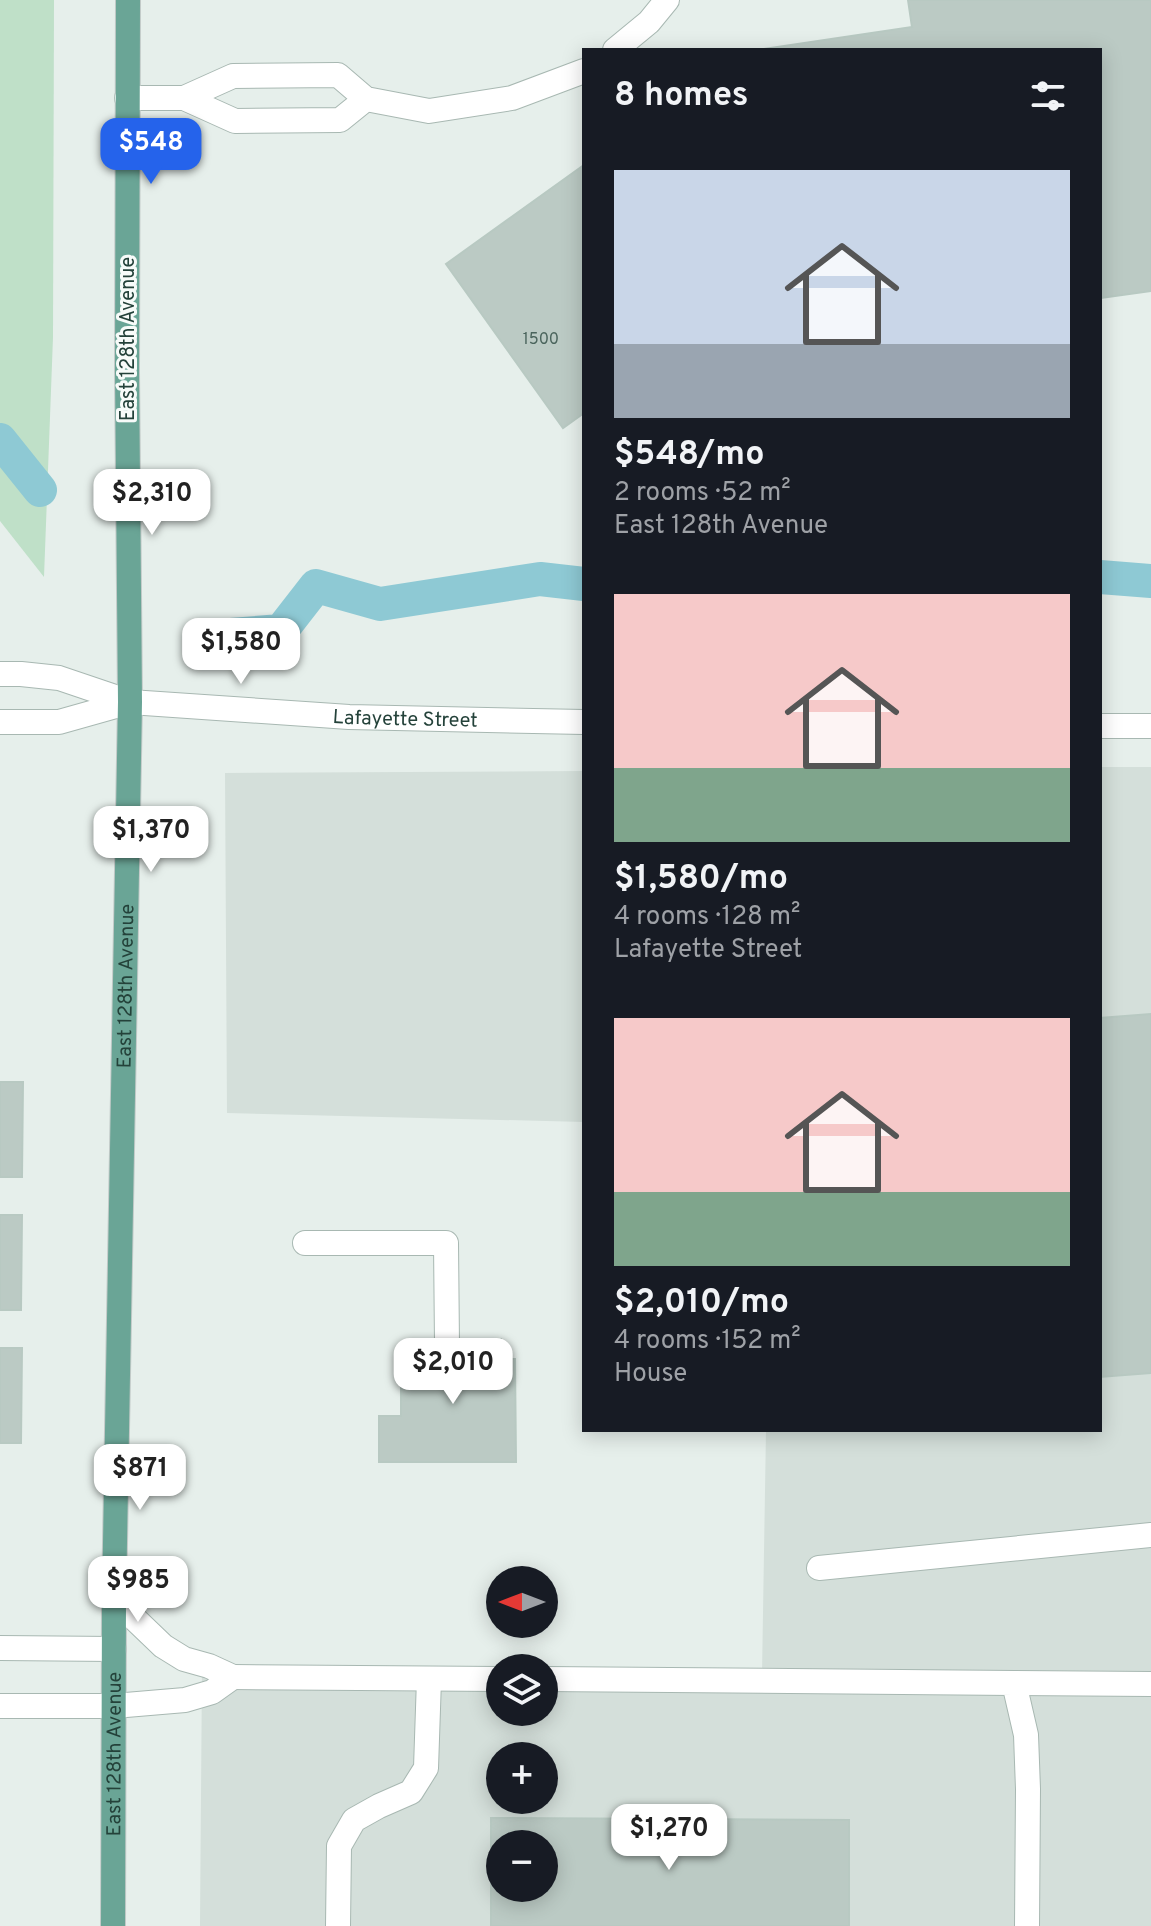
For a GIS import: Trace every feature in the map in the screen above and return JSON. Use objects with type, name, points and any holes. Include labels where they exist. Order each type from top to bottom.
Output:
[{"type":"main road","name":"East 128th Avenue","points":[[113,1926],[114,1599],[130,702],[128,0]]},
{"type":"street","points":[[617,48],[649,22],[667,0]]},
{"type":"street","points":[[127,98],[184,98],[233,76],[338,75],[366,99],[429,111],[512,98],[582,72]]},
{"type":"street","points":[[184,98],[235,121],[340,120],[366,99]]},
{"type":"street","name":"Lafayette Street","points":[[0,674],[59,678],[130,702],[349,717],[582,722]]},
{"type":"street","name":"Lafayette Street","points":[[0,722],[59,722],[130,702]]},
{"type":"street","points":[[1102,726],[1151,726]]},
{"type":"street","points":[[305,1243],[446,1243],[447,1344]]},
{"type":"street","points":[[819,1568],[1151,1535]]},
{"type":"street","points":[[114,1599],[163,1646],[184,1659],[233,1677],[486,1679]]},
{"type":"street","points":[[0,1648],[114,1649]]},
{"type":"street","points":[[0,1706],[114,1706],[185,1700],[212,1692],[233,1677]]},
{"type":"street","points":[[338,1926],[339,1846],[354,1820],[411,1792],[426,1768],[429,1679]]},
{"type":"street","points":[[558,1679],[1151,1684]]},
{"type":"street","points":[[1014,1683],[1026,1735],[1027,1926]]},
{"type":"shaded area","points":[[1102,767],[1151,767],[1151,1926],[200,1926],[202,1668],[486,1672],[486,1726],[558,1726],[558,1672],[762,1674],[766,1432],[1102,1432]]},
{"type":"shaded area","points":[[582,771],[582,1122],[227,1113],[225,773]]},
{"type":"green space","points":[[0,0],[54,0],[53,337],[44,577],[0,521]]},
{"type":"building","points":[[908,0],[1151,0],[1151,291],[1102,298],[1102,48],[770,48],[912,27]]},
{"type":"building","points":[[582,166],[582,414],[563,428],[446,264]]},
{"type":"building","points":[[1151,1014],[1151,1373],[1102,1377],[1102,1018]]},
{"type":"building","points":[[0,1082],[23,1082],[22,1177],[0,1177]]},
{"type":"building","points":[[0,1215],[22,1215],[21,1310],[0,1310]]},
{"type":"building","points":[[480,1339],[501,1339],[501,1359],[515,1359],[516,1462],[379,1462],[379,1416],[401,1416],[401,1345],[479,1344]]},
{"type":"building","points":[[0,1348],[22,1348],[21,1443],[0,1443]]},
{"type":"building","points":[[491,1818],[849,1820],[849,1926],[491,1926],[491,1902],[558,1902],[558,1830],[491,1830]]},
{"type":"waterway","points":[[0,440],[40,490]]},
{"type":"waterway","points":[[1102,577],[1151,581]]},
{"type":"waterway","points":[[204,637],[281,631],[316,586],[380,604],[540,579],[582,584]]}]
